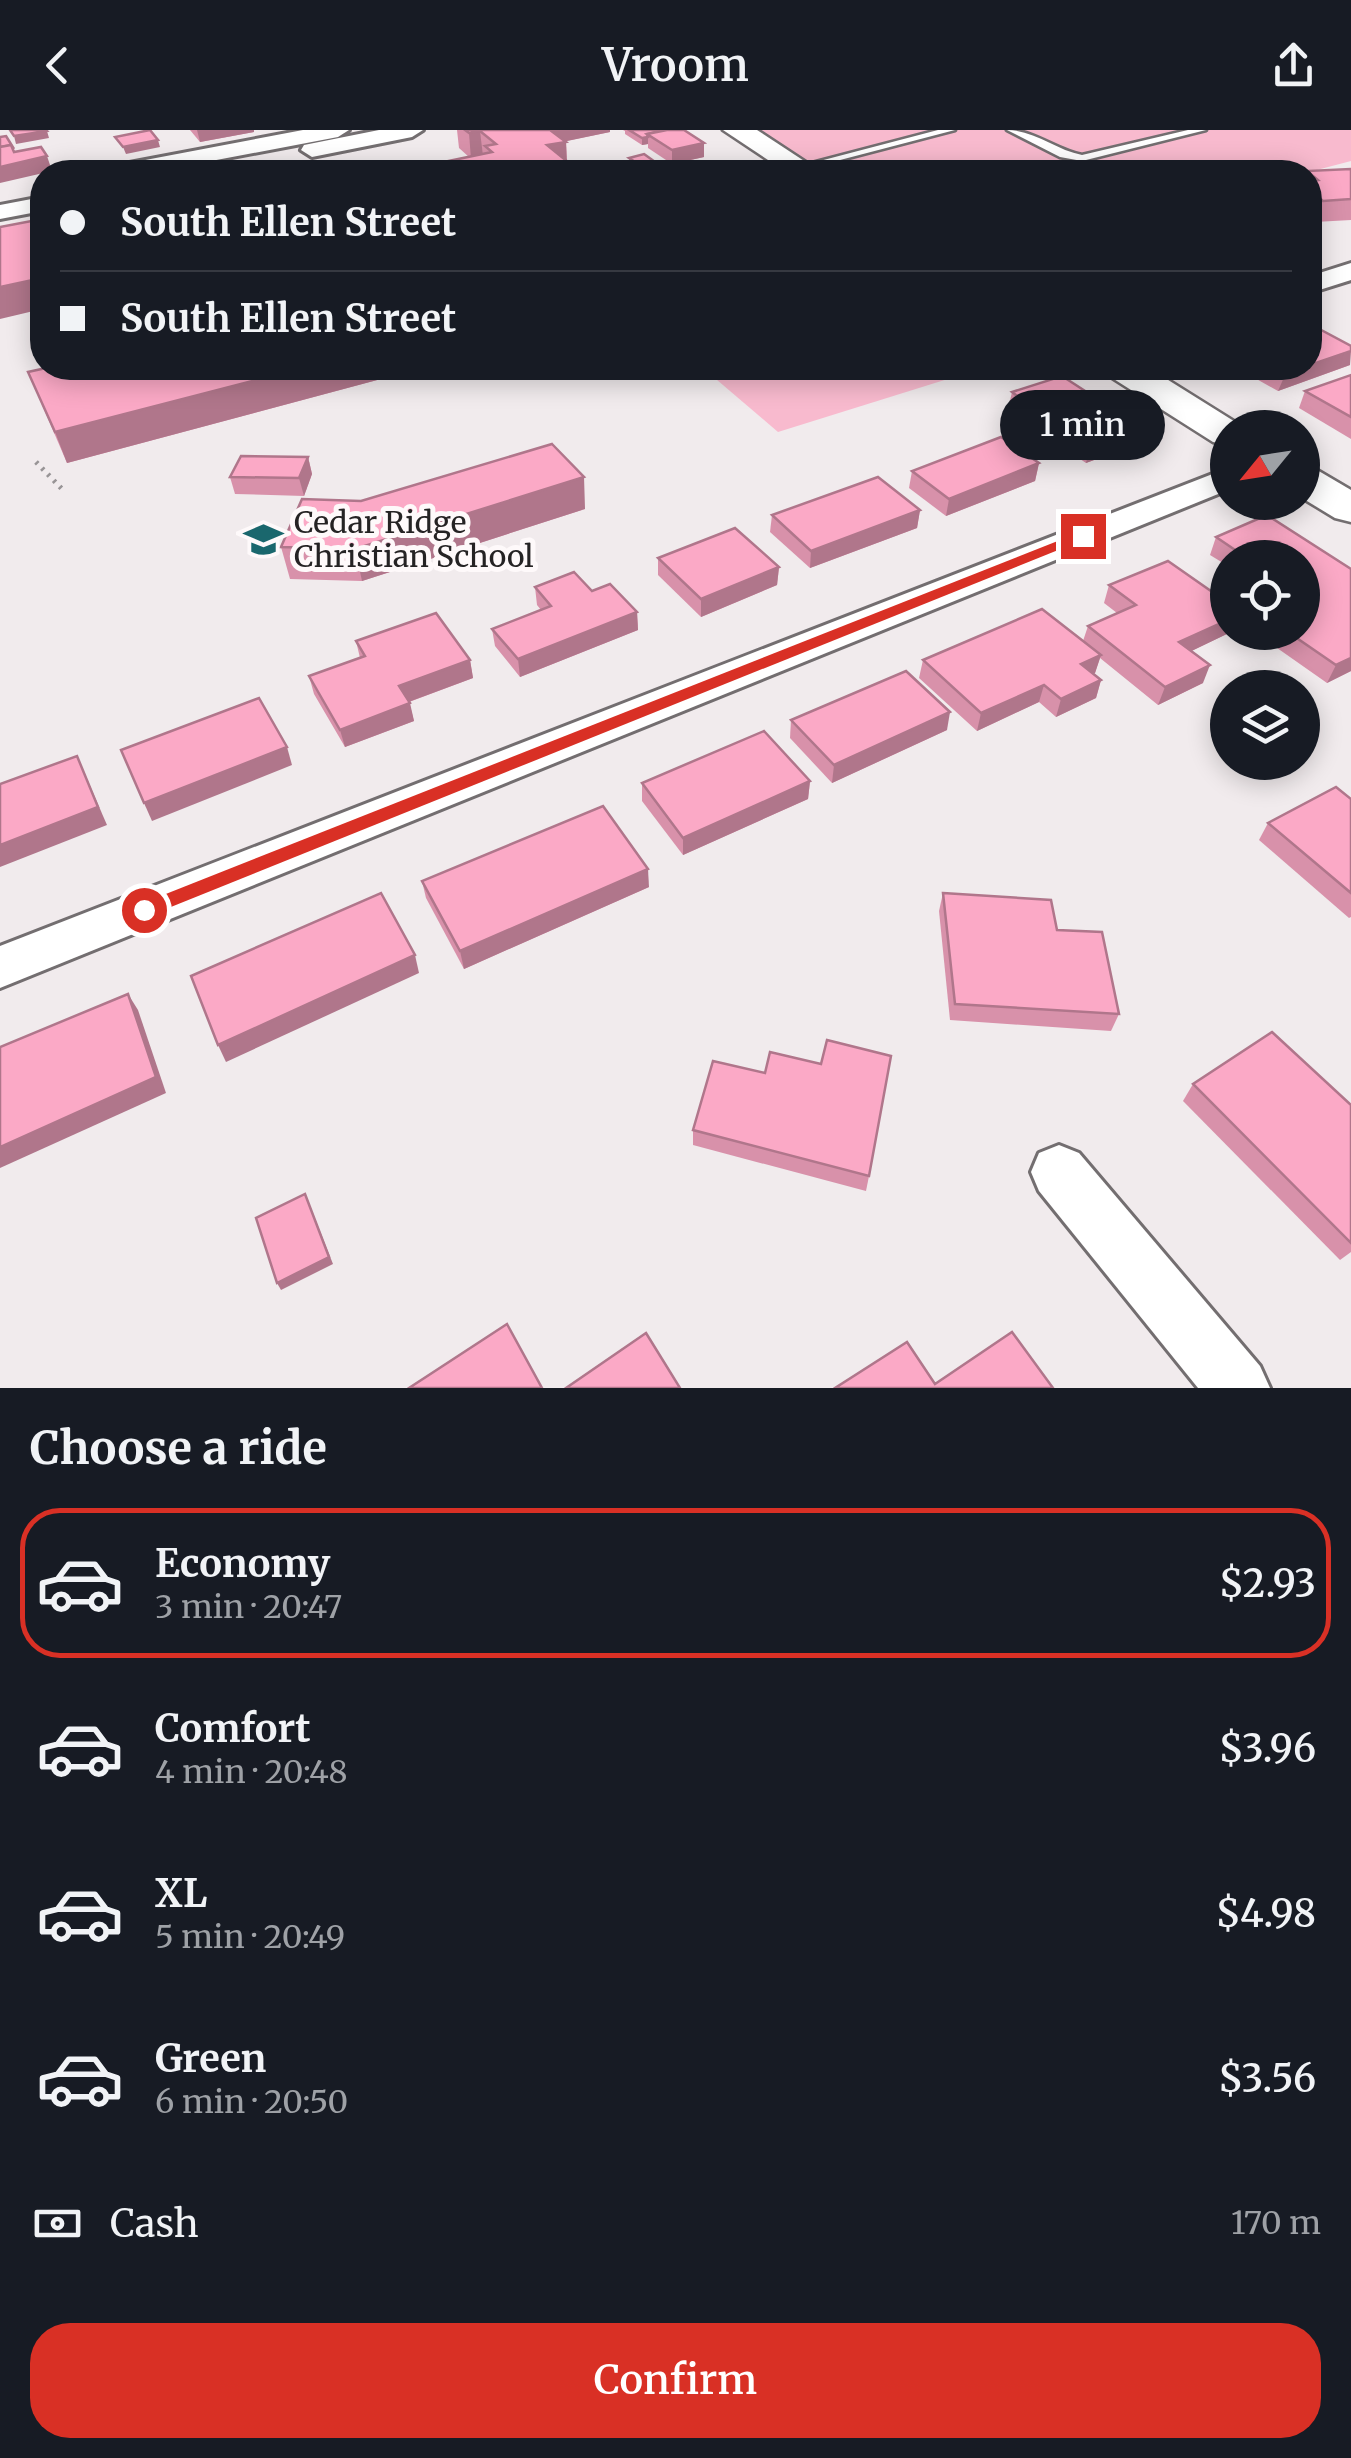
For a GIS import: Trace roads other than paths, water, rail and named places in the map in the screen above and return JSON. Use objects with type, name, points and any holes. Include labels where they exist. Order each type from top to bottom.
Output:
[{"type":"main road","points":[[737,130],[786,160]]},
{"type":"main road","points":[[1143,380],[1210,421]]},
{"type":"main road","points":[[1320,490],[1351,509]]},
{"type":"street","points":[[236,160],[338,130]]},
{"type":"street","points":[[185,160],[307,138],[412,130]]},
{"type":"street","points":[[307,138],[328,160]]},
{"type":"street","points":[[0,196],[30,190]]},
{"type":"street","points":[[0,212],[30,206]]},
{"type":"street","points":[[1322,280],[1351,271]]},
{"type":"street","points":[[0,967],[1210,485]]},
{"type":"street","points":[[1059,1172],[1238,1388]]},
{"type":"lane","points":[[839,160],[950,130]]},
{"type":"lane","points":[[1012,130],[1064,156],[1082,158],[1200,130]]},
{"type":"place","name":"Cedar Ridge Christian School","points":[[264,539]]}]
